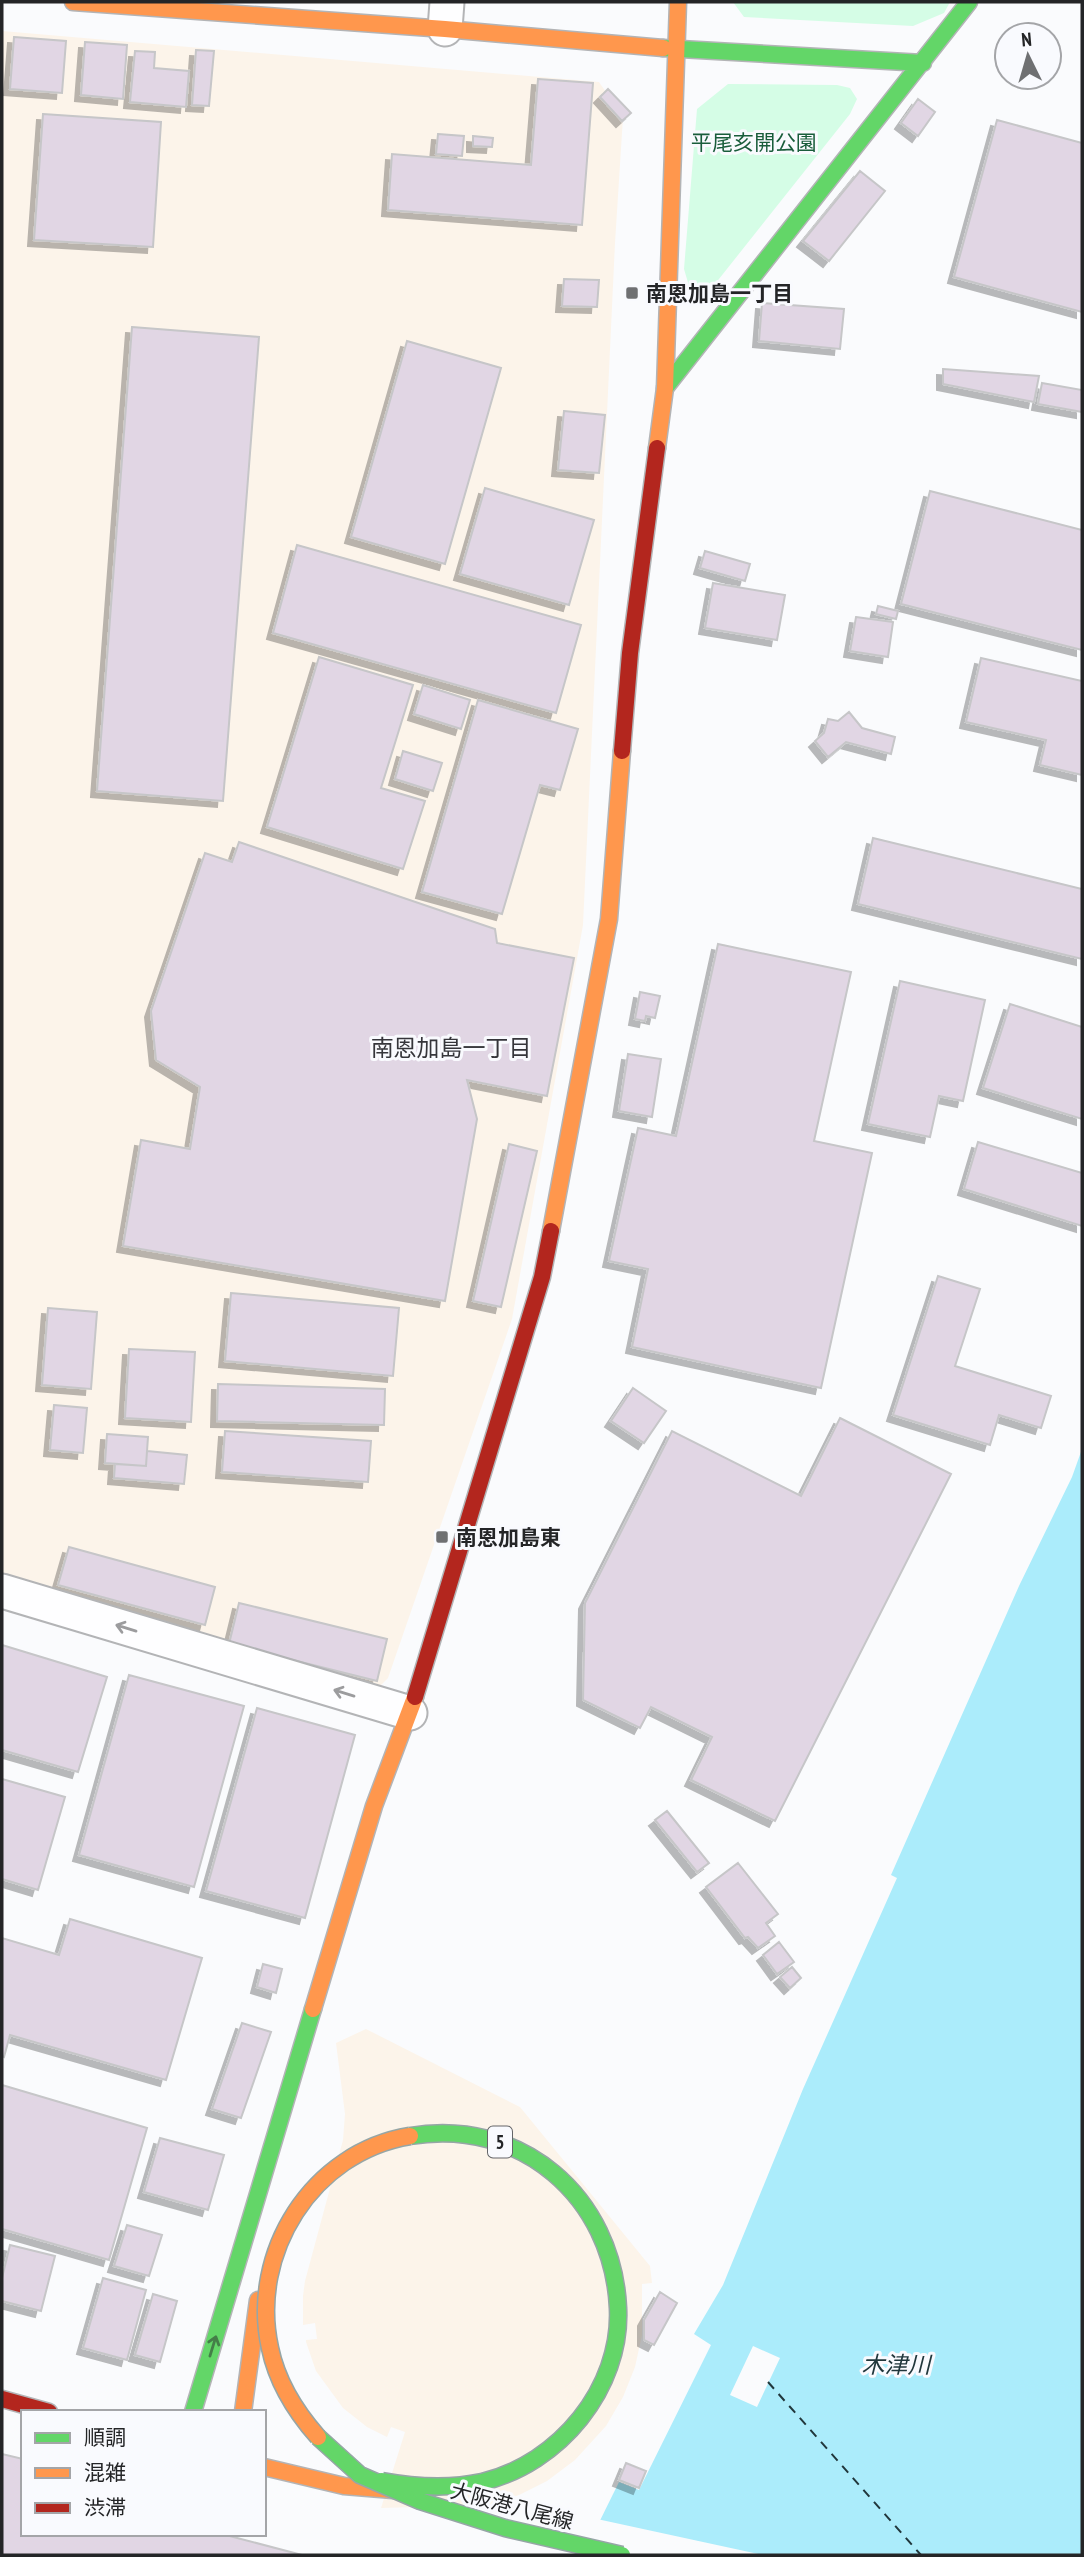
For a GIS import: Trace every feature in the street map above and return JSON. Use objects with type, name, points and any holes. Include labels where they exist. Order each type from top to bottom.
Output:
[{"type":"street","points":[[73,2],[446,15],[675,49],[923,63]]},
{"type":"street","points":[[194,2410],[374,1806],[410,1713],[542,1277],[609,919],[630,653],[665,388],[678,2]]},
{"type":"street","points":[[665,388],[969,2]]},
{"type":"street","points":[[2,1591],[410,1713]]},
{"type":"street","points":[[271,2203],[284,2107]]},
{"type":"street","name":"大阪港八尾線","points":[[266,2466],[324,2481],[377,2490],[390,2490],[394,2490],[414,2488],[426,2488],[434,2487],[438,2487],[485,2479],[517,2467],[546,2448],[574,2422],[604,2376],[614,2341],[617,2306],[608,2254],[582,2204],[554,2177],[523,2155],[485,2141],[437,2135],[402,2140],[356,2157],[317,2186],[287,2229],[275,2254],[267,2305],[271,2346],[291,2399],[316,2434],[353,2467],[382,2481],[400,2485],[432,2487],[434,2487],[440,2488],[485,2481],[517,2469],[548,2450],[577,2423],[598,2392],[612,2358],[618,2325],[618,2289],[610,2252],[593,2217],[572,2188],[541,2162],[524,2152],[486,2138],[438,2133],[386,2141],[354,2155],[316,2185],[289,2219],[278,2241],[270,2268],[265,2305],[272,2360],[290,2400],[303,2420],[327,2446],[359,2474],[380,2484],[392,2489],[394,2490],[403,2494],[426,2504],[497,2528],[622,2555]]},
{"type":"street","points":[[243,2410],[267,2231]]},
{"type":"street","points":[[2,2399],[42,2410]]},
{"type":"shaded area","points":[[2,31],[599,82],[623,117],[583,925],[512,1319],[388,1678],[379,1687],[2,1578]]},
{"type":"shaded area","points":[[366,2029],[520,2107],[650,2266],[652,2283],[642,2284],[642,2335],[635,2367],[623,2397],[606,2426],[575,2460],[547,2481],[519,2495],[489,2505],[381,2508],[405,2432],[391,2427],[387,2437],[367,2427],[343,2408],[316,2371],[306,2342],[317,2339],[315,2323],[303,2325],[305,2281],[343,2140],[345,2114],[336,2043]]},
{"type":"green space","points":[[733,2],[950,2],[944,13],[913,26],[744,17]]},
{"type":"green space","name":"平尾亥開公園","points":[[728,84],[837,85],[850,88],[857,99],[850,114],[715,284],[703,293],[689,286],[684,269],[697,109]]},
{"type":"water","name":"木津川","points":[[1082,1449],[1082,2555],[583,2555],[619,2482],[639,2490],[711,2345],[694,2334],[723,2285],[803,2089],[897,1878],[891,1875],[1019,1586],[1072,1477]]},
{"type":"pier","points":[[753,2346],[780,2358],[757,2407],[730,2395]]},
{"type":"pier","points":[[597,2519],[763,2555],[579,2555]]},
{"type":"building","points":[[14,37],[66,41],[62,93],[10,89]]},
{"type":"building","points":[[85,42],[127,45],[123,99],[81,95]]},
{"type":"building","points":[[196,50],[214,51],[209,106],[192,105]]},
{"type":"building","points":[[135,51],[155,52],[154,68],[189,71],[186,107],[130,102]]},
{"type":"building","points":[[538,79],[593,83],[582,225],[388,210],[392,154],[531,165]]},
{"type":"building","points":[[608,89],[631,113],[622,121],[600,97]]},
{"type":"building","points":[[918,99],[935,112],[918,136],[901,123]]},
{"type":"building","points":[[43,114],[161,122],[153,247],[34,240]]},
{"type":"building","points":[[997,120],[1082,143],[1082,312],[954,277]]},
{"type":"building","points":[[438,134],[464,136],[462,156],[436,154]]},
{"type":"building","points":[[473,136],[493,138],[492,147],[473,146]]},
{"type":"building","points":[[860,171],[885,191],[829,261],[803,241]]},
{"type":"building","points":[[564,279],[599,280],[597,307],[562,306]]},
{"type":"building","points":[[762,303],[844,309],[840,349],[759,341]]},
{"type":"building","points":[[132,327],[259,337],[223,801],[97,791]]},
{"type":"building","points":[[407,341],[501,368],[445,564],[351,537]]},
{"type":"building","points":[[943,369],[1039,376],[1034,402],[943,384]]},
{"type":"building","points":[[1042,383],[1082,390],[1082,412],[1038,404]]},
{"type":"building","points":[[564,411],[605,415],[599,473],[558,470]]},
{"type":"building","points":[[485,488],[594,520],[569,605],[460,574]]},
{"type":"building","points":[[930,491],[1082,530],[1082,650],[901,604]]},
{"type":"building","points":[[297,545],[581,625],[556,713],[273,633]]},
{"type":"building","points":[[705,551],[750,564],[745,581],[700,568]]},
{"type":"building","points":[[713,583],[785,595],[777,640],[705,628]]},
{"type":"building","points":[[878,606],[898,611],[896,619],[876,614]]},
{"type":"building","points":[[856,617],[893,622],[888,657],[850,651]]},
{"type":"building","points":[[319,657],[413,685],[381,788],[425,801],[403,869],[267,827]]},
{"type":"building","points":[[981,658],[1082,681],[1082,775],[1040,765],[1046,740],[966,722]]},
{"type":"building","points":[[423,685],[470,700],[461,729],[414,714]]},
{"type":"building","points":[[478,700],[578,729],[560,790],[540,785],[502,914],[422,892]]},
{"type":"building","points":[[849,712],[862,728],[895,737],[891,754],[846,742],[828,757],[815,741],[824,733],[828,719],[838,721]]},
{"type":"building","points":[[403,751],[442,763],[433,791],[395,779]]},
{"type":"building","points":[[873,838],[1082,889],[1082,959],[858,904]]},
{"type":"building","points":[[239,842],[495,929],[497,943],[574,958],[547,1096],[467,1080],[477,1119],[445,1301],[123,1246],[141,1140],[190,1149],[200,1087],[156,1060],[151,1011],[205,853],[232,862]]},
{"type":"building","points":[[718,944],[851,972],[814,1141],[872,1153],[821,1388],[632,1347],[648,1269],[609,1261],[638,1128],[676,1136]]},
{"type":"building","points":[[900,981],[985,1000],[963,1101],[939,1096],[930,1137],[868,1124]]},
{"type":"building","points":[[640,992],[660,996],[655,1018],[646,1016],[645,1021],[635,1019]]},
{"type":"building","points":[[1010,1004],[1082,1027],[1082,1119],[983,1088]]},
{"type":"building","points":[[628,1054],[661,1059],[652,1117],[619,1111]]},
{"type":"building","points":[[978,1142],[1082,1173],[1082,1226],[964,1189]]},
{"type":"building","points":[[509,1144],[537,1151],[501,1307],[473,1301]]},
{"type":"building","points":[[938,1276],[980,1289],[955,1366],[1051,1396],[1041,1428],[999,1415],[990,1445],[893,1415]]},
{"type":"building","points":[[231,1293],[399,1308],[393,1376],[225,1361]]},
{"type":"building","points":[[48,1308],[97,1312],[91,1389],[42,1385]]},
{"type":"building","points":[[129,1349],[195,1352],[191,1422],[125,1418]]},
{"type":"building","points":[[218,1384],[385,1389],[384,1425],[217,1421]]},
{"type":"building","points":[[633,1388],[666,1411],[644,1443],[611,1421]]},
{"type":"building","points":[[54,1405],[87,1408],[83,1453],[50,1450]]},
{"type":"building","points":[[840,1418],[951,1474],[775,1821],[691,1780],[712,1737],[651,1707],[640,1728],[583,1700],[585,1603],[672,1431],[801,1496]]},
{"type":"building","points":[[225,1431],[371,1441],[368,1482],[222,1472]]},
{"type":"building","points":[[107,1434],[148,1437],[146,1466],[105,1463]]},
{"type":"building","points":[[147,1451],[187,1455],[184,1484],[114,1478],[115,1464],[146,1466]]},
{"type":"building","points":[[69,1547],[215,1587],[205,1625],[58,1585]]},
{"type":"building","points":[[239,1603],[387,1639],[377,1681],[229,1644]]},
{"type":"building","points":[[2,1645],[107,1677],[78,1772],[2,1750]]},
{"type":"building","points":[[129,1675],[244,1706],[194,1887],[79,1855]]},
{"type":"building","points":[[257,1708],[355,1735],[305,1918],[206,1891]]},
{"type":"building","points":[[2,1779],[65,1797],[38,1890],[2,1879]]},
{"type":"building","points":[[667,1811],[709,1863],[697,1872],[655,1820]]},
{"type":"building","points":[[738,1863],[778,1914],[766,1923],[775,1936],[758,1948],[748,1937],[745,1938],[706,1887]]},
{"type":"building","points":[[70,1919],[202,1958],[166,2080],[10,2035],[4,2057],[2,2056],[2,1938],[59,1955]]},
{"type":"building","points":[[779,1942],[794,1962],[777,1974],[763,1955]]},
{"type":"building","points":[[263,1964],[282,1969],[276,1993],[257,1987]]},
{"type":"building","points":[[792,1967],[801,1978],[790,1988],[780,1977]]},
{"type":"building","points":[[242,2023],[271,2032],[241,2118],[212,2109]]},
{"type":"building","points":[[2,2085],[147,2128],[109,2260],[2,2229]]},
{"type":"building","points":[[160,2138],[224,2155],[208,2210],[144,2192]]},
{"type":"building","points":[[127,2225],[162,2235],[149,2276],[114,2266]]},
{"type":"building","points":[[10,2245],[55,2256],[41,2311],[2,2301],[2,2278]]},
{"type":"building","points":[[103,2278],[146,2290],[127,2360],[83,2348]]},
{"type":"building","points":[[660,2292],[677,2303],[654,2345],[644,2340],[644,2320]]},
{"type":"building","points":[[153,2294],[177,2301],[160,2362],[135,2355]]},
{"type":"building","points":[[2,2454],[21,2459],[21,2536],[230,2536],[302,2555],[2,2555]]},
{"type":"building","points":[[626,2463],[646,2471],[639,2488],[619,2480]]},
{"type":"ferry route","points":[[768,2382],[921,2555]]},
{"type":"traffic: fast","points":[[665,388],[969,2]]},
{"type":"traffic: fast","points":[[663,48],[923,63]]},
{"type":"traffic: fast","points":[[194,2410],[313,2009]]},
{"type":"traffic: fast","points":[[382,2481],[407,2485],[457,2486],[510,2473],[536,2458],[560,2440],[580,2418],[597,2393],[609,2366],[616,2338],[618,2308],[612,2268],[599,2232],[579,2200],[554,2173],[523,2153],[489,2139],[451,2133],[410,2136]]},
{"type":"traffic: fast","points":[[318,2437],[360,2475],[420,2501],[505,2528],[622,2555]]},
{"type":"traffic: slow","points":[[73,2],[663,48]]},
{"type":"traffic: slow","points":[[657,448],[665,388],[678,2]]},
{"type":"traffic: slow","points":[[551,1231],[609,919],[622,751]]},
{"type":"traffic: slow","points":[[313,2009],[374,1806],[415,1697]]},
{"type":"traffic: slow","points":[[318,2437],[288,2396],[277,2373],[270,2348],[266,2312],[269,2277],[279,2243],[295,2212],[317,2185],[344,2163],[375,2146],[410,2136]]},
{"type":"traffic: slow","points":[[243,2410],[258,2300]]},
{"type":"traffic: slow","points":[[266,2467],[344,2486],[393,2490]]},
{"type":"traffic: jam","points":[[622,751],[630,653],[657,448]]},
{"type":"traffic: jam","points":[[415,1697],[542,1277],[551,1231]]},
{"type":"traffic: jam","points":[[2,2399],[42,2410]]},
{"type":"place","name":"南恩加島一丁目","points":[[632,293]]},
{"type":"place","name":"南恩加島東","points":[[442,1537]]},
{"type":"district","name":"南恩加島一丁目","points":[[451,1047]]}]
